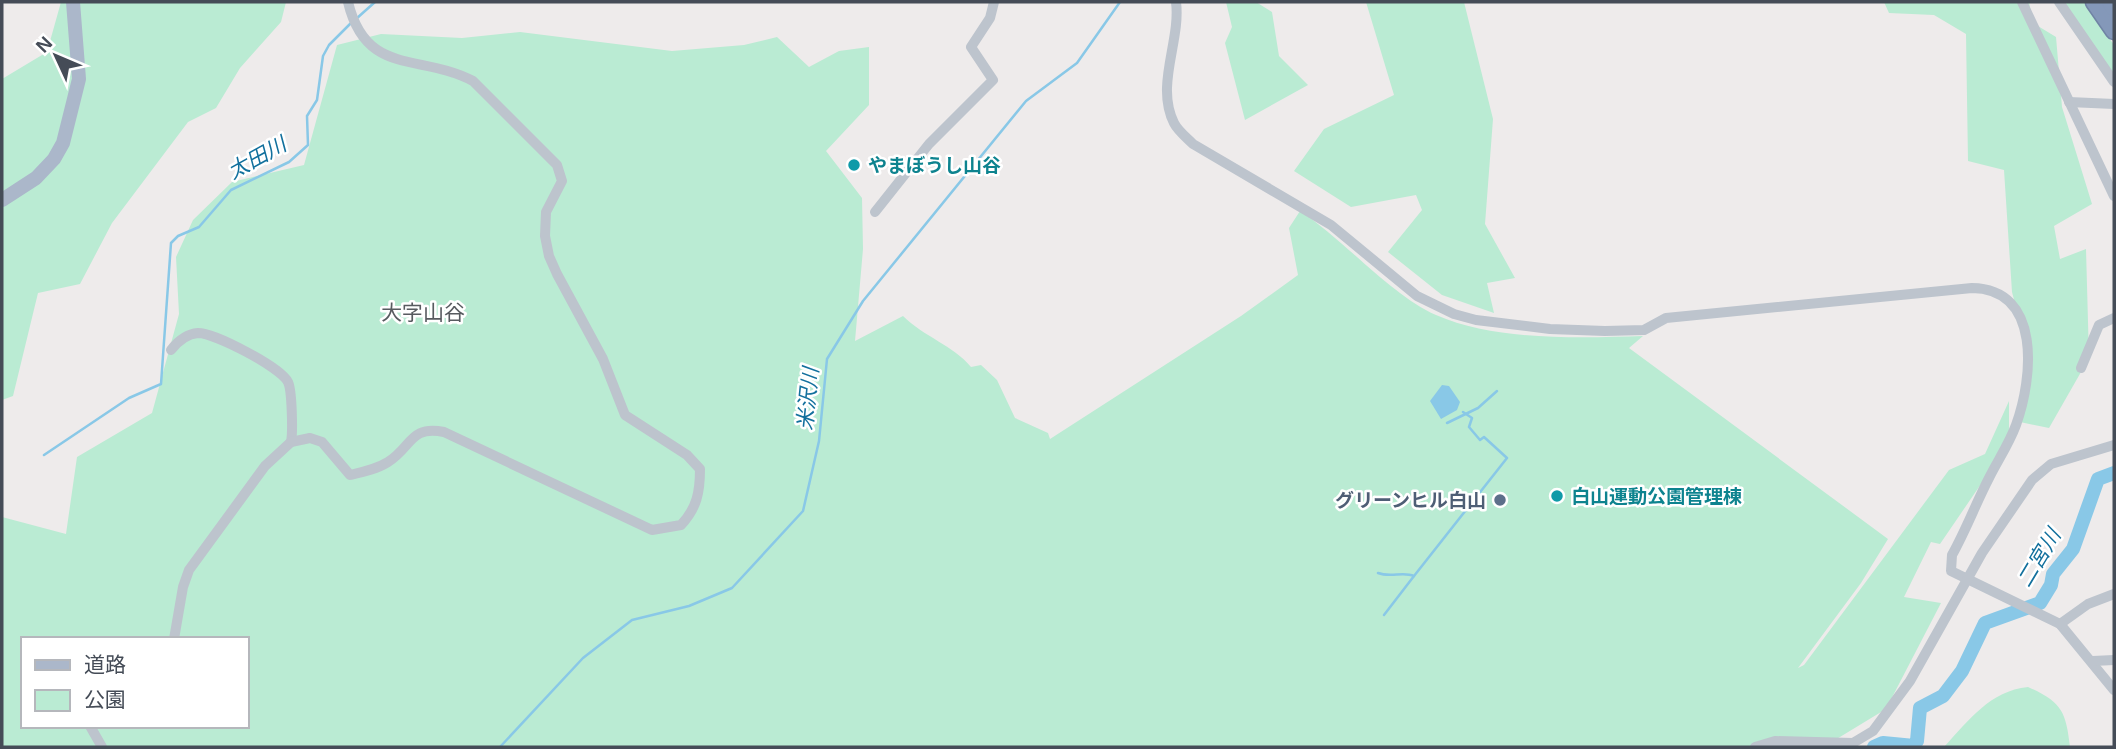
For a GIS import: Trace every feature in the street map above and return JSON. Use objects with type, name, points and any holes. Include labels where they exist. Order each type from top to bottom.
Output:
[{"type":"highway","points":[[2094,2],[2114,32]]},
{"type":"highway","points":[[2110,2],[2114,8]]},
{"type":"main road","points":[[2,200],[36,178],[54,159],[63,143],[79,79],[73,2]]},
{"type":"street","points":[[174,637],[183,587],[195,559],[265,466],[291,442],[310,438],[322,442],[350,475],[387,463],[421,432],[430,429],[444,432],[652,530],[681,525],[695,507],[699,496],[700,469],[687,455],[625,415],[603,359],[549,256],[545,221],[562,181],[557,164],[473,81],[462,75],[384,56],[370,45],[357,29],[348,2]]},
{"type":"street","points":[[875,212],[929,144],[993,80],[971,47],[990,18],[994,2]]},
{"type":"street","points":[[1176,2],[1179,22],[1172,48],[1167,99],[1174,125],[1193,144],[1331,225],[1417,296],[1454,314],[1476,320],[1550,329],[1644,330],[1666,318],[1704,313],[1972,288],[1987,288],[2014,304],[2021,315],[2026,333],[2026,386],[2010,438],[1951,561],[1951,571],[2060,624],[2093,661],[2114,690]]},
{"type":"street","points":[[2022,2],[2114,196]]},
{"type":"street","points":[[2059,2],[2114,82]]},
{"type":"street","points":[[2069,102],[2114,104]]},
{"type":"street","points":[[2081,368],[2099,325],[2114,318]]},
{"type":"street","points":[[171,350],[186,335],[199,333],[218,339],[274,368],[287,379],[290,388],[291,442]]},
{"type":"street","points":[[1755,747],[1775,741],[1853,743],[1873,731],[1910,681],[2010,510],[2042,470],[2051,464],[2114,445]]},
{"type":"street","points":[[2060,624],[2088,604],[2114,594]]},
{"type":"street","points":[[2093,661],[2114,660]]},
{"type":"street","points":[[91,728],[102,747]]},
{"type":"green space","points":[[61,2],[286,2],[281,22],[240,68],[216,108],[188,122],[112,223],[80,284],[38,293],[13,396],[2,400],[2,79],[47,52]]},
{"type":"green space","points":[[1226,2],[1256,2],[1272,12],[1279,56],[1308,85],[1245,120],[1225,43],[1232,27]]},
{"type":"green space","points":[[1366,2],[1464,2],[1493,119],[1485,224],[1515,278],[1487,283],[1494,313],[1442,295],[1388,252],[1422,210],[1416,195],[1351,207],[1294,171],[1324,129],[1394,95]]},
{"type":"green space","points":[[1884,2],[2029,2],[2033,23],[2056,37],[2062,107],[2092,204],[2054,226],[2060,259],[2086,249],[2089,358],[2049,428],[2020,422],[2028,352],[2012,292],[2004,170],[1968,161],[1966,34],[1934,15],[1889,13]]},
{"type":"green space","points":[[2060,2],[2084,2],[2114,45],[2114,79]]},
{"type":"green space","points":[[520,32],[672,51],[744,45],[777,37],[809,67],[839,51],[869,47],[869,105],[826,151],[862,198],[863,249],[855,341],[903,316],[964,359],[971,367],[981,365],[997,380],[1015,418],[1048,433],[1050,439],[1241,316],[1298,275],[1289,228],[1300,211],[1402,295],[1436,315],[1484,330],[1511,334],[1565,337],[1643,336],[1629,348],[1888,539],[1861,583],[1798,668],[1804,665],[1949,470],[1985,454],[2009,401],[2009,443],[1940,544],[1931,542],[1904,597],[1941,603],[1886,709],[1835,740],[1756,747],[2,747],[2,517],[66,534],[77,457],[152,413],[179,314],[176,257],[193,220],[232,182],[304,165],[337,45],[381,34],[462,38]]},
{"type":"green space","points":[[2028,687],[2048,698],[2060,709],[2067,725],[2070,747],[1944,747],[1981,708],[2002,694]]},
{"type":"water","points":[[1442,385],[1449,386],[1460,402],[1457,410],[1441,419],[1430,401]]},
{"type":"waterway","name":"太田川","points":[[356,19],[375,2]]},
{"type":"waterway","name":"米沢川","points":[[500,747],[583,658],[632,620],[689,606],[732,588],[803,511],[819,441],[827,359],[863,301],[1026,101],[1077,63],[1120,2]]},
{"type":"waterway","name":"太田川","points":[[44,455],[129,398],[161,384],[171,243],[178,236],[199,227],[231,190],[289,162],[308,145],[307,116],[317,100],[323,56],[329,45],[351,23]]},
{"type":"waterway","points":[[1447,423],[1478,408],[1497,391]]},
{"type":"waterway","points":[[1378,573],[1414,576],[1507,458],[1484,437],[1480,440],[1469,427],[1472,418],[1463,412]]},
{"type":"waterway","name":"二宮川","points":[[1874,747],[1883,743],[1914,746],[1917,741],[1920,708],[1943,696],[1962,671],[1985,623],[2040,603],[2051,585],[2053,574],[2073,549],[2098,479],[2114,473]]},
{"type":"waterway","points":[[1384,615],[1414,576]]},
{"type":"place","name":"やまぼうし山谷","points":[[854,165]]},
{"type":"place","name":"白山運動公園管理棟","points":[[1557,496]]},
{"type":"place","name":"グリーンヒル白山","points":[[1500,500]]},
{"type":"district","name":"大字山谷","points":[[423,313]]}]
